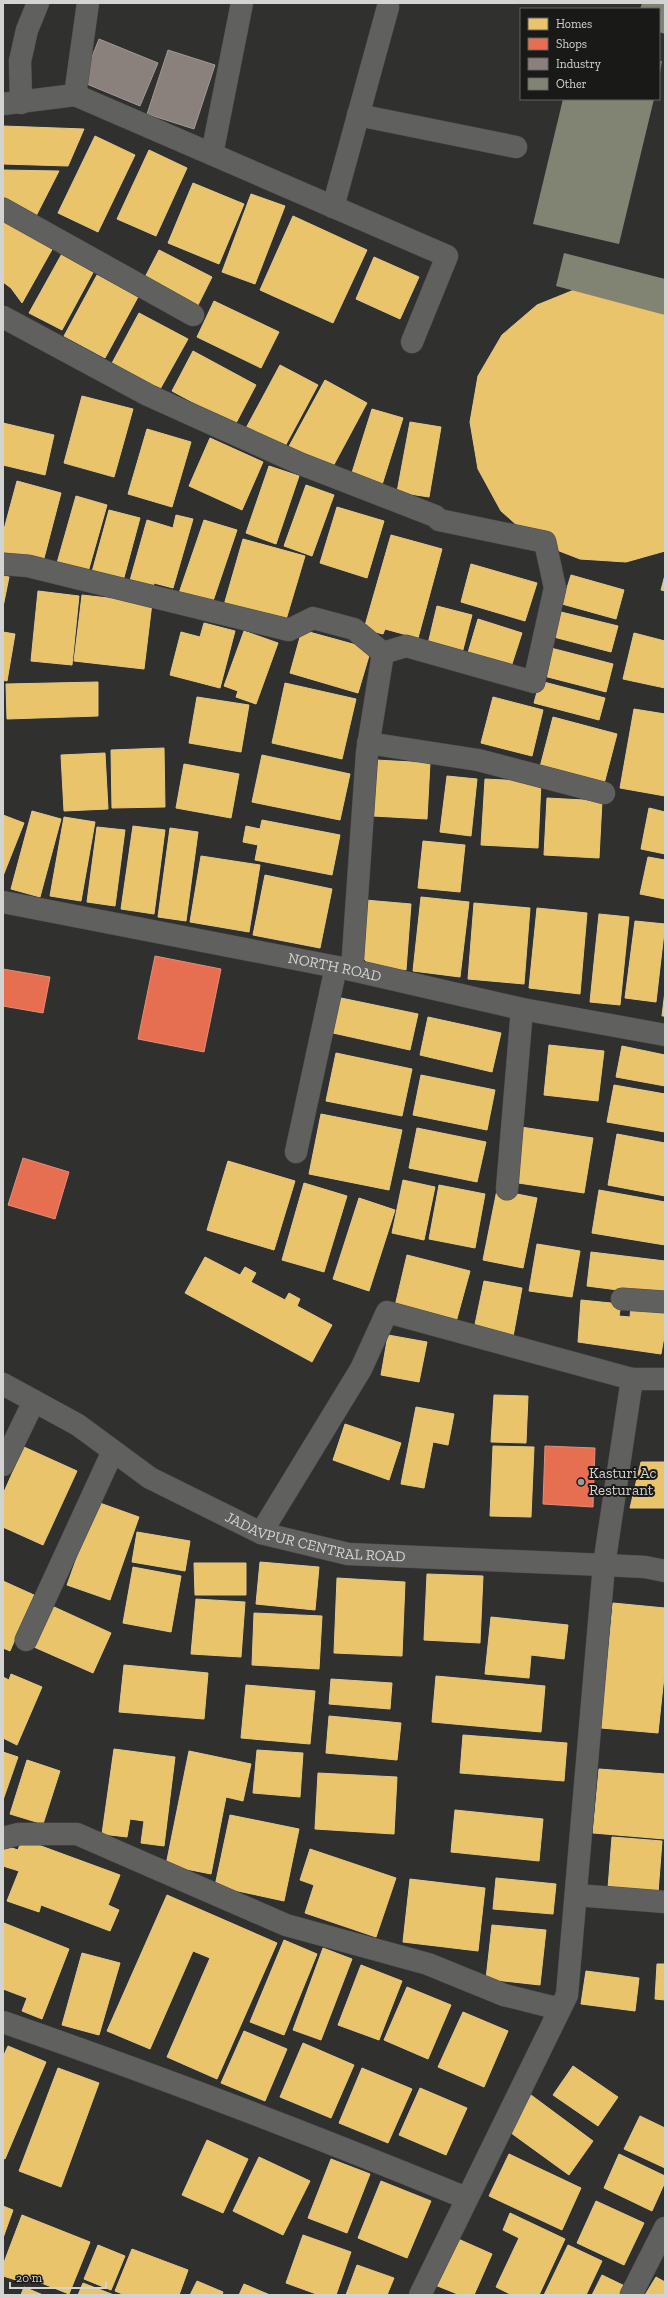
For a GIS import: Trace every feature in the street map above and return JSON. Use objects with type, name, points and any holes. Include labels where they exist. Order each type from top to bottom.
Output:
[{"type":"street","points":[[38,3],[27,30],[12,104],[75,95],[447,256],[412,342]]},
{"type":"street","points":[[75,95],[88,3]]},
{"type":"street","points":[[212,154],[242,3]]},
{"type":"street","points":[[333,207],[388,7]]},
{"type":"street","points":[[358,115],[516,147]]},
{"type":"street","points":[[3,209],[193,315]]},
{"type":"street","points":[[3,316],[148,395],[301,464],[436,516],[439,520],[546,542],[555,588],[534,682],[406,646],[383,654]]},
{"type":"street","points":[[3,564],[28,566],[289,630],[313,618],[354,628],[383,654]]},
{"type":"street","points":[[296,1152],[344,969],[368,743],[383,654]]},
{"type":"street","points":[[368,743],[478,760],[604,793]]},
{"type":"street","name":"NORTH ROAD","points":[[3,902],[344,969],[522,1009],[665,1035]]},
{"type":"street","points":[[507,1189],[522,1009]]},
{"type":"street","points":[[622,1299],[665,1302]]},
{"type":"street","points":[[261,1533],[362,1369],[387,1312],[632,1379],[665,1379]]},
{"type":"street","points":[[420,2295],[466,2198],[567,1995],[604,1565],[632,1379]]},
{"type":"street","name":"JADAVPUR CENTRAL ROAD","points":[[3,1384],[78,1425],[150,1478],[261,1533],[348,1554],[645,1567],[665,1571]]},
{"type":"street","points":[[3,1465],[34,1401]]},
{"type":"street","points":[[26,1640],[113,1452]]},
{"type":"street","points":[[3,1838],[19,1834],[77,1834],[286,1925],[428,1964],[504,1995],[560,2009]]},
{"type":"street","points":[[576,1895],[665,1902]]},
{"type":"street","points":[[3,2022],[127,2065],[338,2145],[466,2198]]},
{"type":"street","points":[[631,2295],[660,2252],[665,2228]]},
{"type":"building: Homes","points":[[3,126],[84,129],[68,166],[3,164]]},
{"type":"building: Homes","points":[[95,136],[135,155],[98,232],[58,213]]},
{"type":"building: Homes","points":[[149,150],[187,168],[156,236],[117,219]]},
{"type":"building: Homes","points":[[3,170],[59,171],[36,216],[4,197]]},
{"type":"building: Homes","points":[[193,183],[244,204],[219,264],[168,243]]},
{"type":"building: Homes","points":[[251,194],[285,206],[255,284],[222,272]]},
{"type":"building: Homes","points":[[293,216],[367,250],[333,323],[260,290]]},
{"type":"building: Homes","points":[[3,220],[54,246],[22,303],[11,288],[3,282]]},
{"type":"building: Homes","points":[[64,250],[96,267],[62,330],[29,313]]},
{"type":"building: Homes","points":[[159,250],[212,277],[196,309],[142,283]]},
{"type":"building: Homes","points":[[374,257],[419,277],[400,319],[356,299]]},
{"type":"building: Homes","points":[[97,275],[138,297],[105,358],[64,336]]},
{"type":"building: Homes","points":[[623,285],[665,296],[665,551],[626,562],[580,559],[536,542],[501,511],[478,469],[470,422],[478,376],[502,335],[537,305],[579,288]]},
{"type":"building: Homes","points":[[214,301],[279,332],[261,368],[197,337]]},
{"type":"building: Homes","points":[[139,313],[188,339],[159,391],[111,365]]},
{"type":"building: Homes","points":[[193,351],[256,385],[235,425],[172,391]]},
{"type":"building: Homes","points":[[280,365],[318,385],[283,450],[245,430]]},
{"type":"building: Homes","points":[[325,380],[367,403],[330,472],[287,450]]},
{"type":"building: Homes","points":[[82,396],[133,409],[114,477],[64,463]]},
{"type":"building: Homes","points":[[372,409],[403,418],[381,488],[350,479]]},
{"type":"building: Homes","points":[[410,422],[441,427],[429,497],[397,492]]},
{"type":"building: Homes","points":[[3,423],[54,435],[45,475],[3,465]]},
{"type":"building: Homes","points":[[147,429],[191,442],[172,507],[128,494]]},
{"type":"building: Homes","points":[[210,438],[263,462],[242,510],[189,486]]},
{"type":"building: Homes","points":[[269,466],[299,476],[276,544],[246,533]]},
{"type":"building: Homes","points":[[17,481],[61,493],[43,562],[3,552],[3,533]]},
{"type":"building: Homes","points":[[306,485],[334,495],[312,556],[284,546]]},
{"type":"building: Homes","points":[[76,496],[107,505],[88,572],[57,563]]},
{"type":"building: Homes","points":[[337,507],[384,521],[367,578],[320,563]]},
{"type":"building: Homes","points":[[109,510],[140,518],[123,581],[92,572]]},
{"type":"building: Homes","points":[[176,515],[193,519],[173,588],[154,583],[152,591],[129,584],[147,520],[173,528]]},
{"type":"building: Homes","points":[[204,520],[237,530],[211,607],[178,596]]},
{"type":"building: Homes","points":[[391,535],[442,549],[418,638],[385,629],[383,634],[364,629]]},
{"type":"building: Homes","points":[[243,539],[305,556],[285,623],[224,605]]},
{"type":"building: Homes","points":[[471,564],[537,583],[525,621],[461,602]]},
{"type":"building: Homes","points":[[571,575],[624,590],[616,619],[562,604]]},
{"type":"building: Homes","points":[[665,575],[665,591],[661,590]]},
{"type":"building: Homes","points":[[3,576],[9,577],[3,607]]},
{"type":"building: Homes","points":[[38,591],[79,596],[72,665],[31,661]]},
{"type":"building: Homes","points":[[82,595],[152,603],[144,669],[74,661]]},
{"type":"building: Homes","points":[[437,606],[472,615],[461,657],[427,648]]},
{"type":"building: Homes","points":[[557,611],[618,626],[611,652],[550,636]]},
{"type":"building: Homes","points":[[478,619],[522,633],[510,670],[467,656]]},
{"type":"building: Homes","points":[[204,623],[235,631],[220,688],[170,675],[181,632],[200,637]]},
{"type":"building: Homes","points":[[302,630],[371,649],[358,693],[290,673]]},
{"type":"building: Homes","points":[[244,631],[278,643],[256,704],[236,697],[238,691],[224,686]]},
{"type":"building: Homes","points":[[3,632],[15,634],[7,681],[3,680]]},
{"type":"building: Homes","points":[[634,633],[665,641],[665,688],[623,679]]},
{"type":"building: Homes","points":[[547,647],[613,664],[606,692],[540,675]]},
{"type":"building: Homes","points":[[540,681],[605,698],[599,720],[534,703]]},
{"type":"building: Homes","points":[[98,682],[98,716],[7,719],[6,684]]},
{"type":"building: Homes","points":[[285,683],[356,699],[342,759],[272,743]]},
{"type":"building: Homes","points":[[197,697],[249,705],[241,752],[189,743]]},
{"type":"building: Homes","points":[[493,697],[543,710],[532,756],[481,743]]},
{"type":"building: Homes","points":[[634,709],[665,714],[665,796],[620,788]]},
{"type":"building: Homes","points":[[553,717],[617,734],[604,784],[540,767]]},
{"type":"building: Homes","points":[[164,748],[165,807],[112,808],[111,750]]},
{"type":"building: Homes","points":[[105,753],[108,809],[64,811],[61,755]]},
{"type":"building: Homes","points":[[262,755],[350,774],[340,820],[252,802]]},
{"type":"building: Homes","points":[[376,760],[430,763],[427,819],[373,816]]},
{"type":"building: Homes","points":[[184,764],[239,774],[231,818],[176,808]]},
{"type":"building: Homes","points":[[447,776],[477,779],[471,836],[440,832]]},
{"type":"building: Homes","points":[[485,779],[541,782],[538,848],[481,845]]},
{"type":"building: Homes","points":[[547,798],[602,801],[599,858],[544,855]]},
{"type":"building: Homes","points":[[649,808],[665,812],[665,854],[641,849]]},
{"type":"building: Homes","points":[[32,811],[61,819],[40,897],[11,889]]},
{"type":"building: Homes","points":[[3,815],[24,823],[3,876]]},
{"type":"building: Homes","points":[[64,817],[95,822],[81,901],[50,896]]},
{"type":"building: Homes","points":[[262,820],[340,835],[332,875],[255,860],[258,845],[243,842],[246,826],[260,829]]},
{"type":"building: Homes","points":[[133,826],[165,830],[154,914],[121,909]]},
{"type":"building: Homes","points":[[97,827],[125,830],[115,906],[87,902]]},
{"type":"building: Homes","points":[[170,828],[198,832],[186,921],[158,917]]},
{"type":"building: Homes","points":[[423,841],[465,845],[460,892],[418,888]]},
{"type":"building: Homes","points":[[201,856],[260,865],[249,932],[190,922]]},
{"type":"building: Homes","points":[[648,857],[665,860],[665,899],[640,894]]},
{"type":"building: Homes","points":[[265,875],[332,889],[320,948],[253,935]]},
{"type":"building: Homes","points":[[421,897],[469,902],[460,977],[413,971]]},
{"type":"building: Homes","points":[[365,900],[411,904],[406,970],[371,967],[360,954]]},
{"type":"building: Homes","points":[[474,903],[530,908],[524,984],[468,979]]},
{"type":"building: Homes","points":[[537,908],[587,913],[580,994],[529,988]]},
{"type":"building: Homes","points":[[599,914],[629,917],[620,1005],[590,1002]]},
{"type":"building: Homes","points":[[635,921],[665,924],[656,1002],[625,998]]},
{"type":"building: Homes","points":[[665,991],[665,1016],[662,1016]]},
{"type":"building: Homes","points":[[341,998],[418,1014],[410,1050],[333,1033]]},
{"type":"building: Homes","points":[[428,1017],[501,1033],[492,1072],[420,1055]]},
{"type":"building: Homes","points":[[549,1045],[604,1051],[598,1101],[544,1095]]},
{"type":"building: Homes","points":[[622,1046],[665,1055],[665,1086],[616,1077]]},
{"type":"building: Homes","points":[[336,1053],[412,1069],[402,1116],[326,1101]]},
{"type":"building: Homes","points":[[421,1075],[495,1090],[487,1130],[413,1115]]},
{"type":"building: Homes","points":[[614,1085],[665,1094],[665,1132],[607,1122]]},
{"type":"building: Homes","points":[[321,1114],[402,1130],[389,1190],[309,1174]]},
{"type":"building: Homes","points":[[521,1127],[593,1138],[584,1193],[512,1182]]},
{"type":"building: Homes","points":[[417,1128],[486,1142],[477,1182],[409,1168]]},
{"type":"building: Homes","points":[[617,1134],[665,1143],[665,1196],[608,1185]]},
{"type":"building: Homes","points":[[228,1161],[295,1181],[274,1250],[207,1230]]},
{"type":"building: Homes","points":[[403,1180],[435,1187],[424,1240],[392,1233]]},
{"type":"building: Homes","points":[[304,1183],[347,1196],[324,1272],[282,1260]]},
{"type":"building: Homes","points":[[439,1185],[485,1194],[475,1248],[429,1239]]},
{"type":"building: Homes","points":[[497,1190],[537,1198],[523,1268],[483,1260]]},
{"type":"building: Homes","points":[[599,1190],[665,1202],[665,1245],[592,1233]]},
{"type":"building: Homes","points":[[359,1198],[395,1210],[369,1291],[333,1279]]},
{"type":"building: Homes","points":[[537,1244],[580,1251],[572,1297],[529,1291]]},
{"type":"building: Homes","points":[[591,1252],[665,1261],[665,1296],[587,1286]]},
{"type":"building: Homes","points":[[407,1255],[470,1271],[456,1322],[395,1306]]},
{"type":"building: Homes","points":[[205,1257],[240,1275],[245,1267],[256,1273],[251,1282],[285,1300],[289,1293],[300,1299],[297,1306],[332,1325],[312,1362],[185,1293]]},
{"type":"building: Homes","points":[[484,1281],[522,1288],[512,1342],[473,1334]]},
{"type":"building: Homes","points":[[581,1300],[621,1304],[619,1316],[630,1317],[631,1305],[665,1308],[665,1331],[661,1354],[578,1342]]},
{"type":"building: Homes","points":[[388,1335],[427,1342],[419,1382],[381,1375]]},
{"type":"building: Homes","points":[[494,1395],[528,1396],[526,1443],[491,1442]]},
{"type":"building: Homes","points":[[416,1407],[454,1414],[448,1445],[433,1442],[424,1488],[401,1484]]},
{"type":"building: Homes","points":[[345,1424],[401,1443],[389,1480],[333,1460]]},
{"type":"building: Homes","points":[[493,1446],[534,1447],[531,1517],[490,1516]]},
{"type":"building: Homes","points":[[24,1447],[77,1471],[43,1545],[3,1527],[3,1494]]},
{"type":"building: Homes","points":[[641,1462],[665,1462],[665,1508],[630,1508]]},
{"type":"building: Homes","points":[[97,1502],[139,1517],[110,1600],[67,1585]]},
{"type":"building: Homes","points":[[137,1532],[190,1541],[185,1571],[132,1562]]},
{"type":"building: Homes","points":[[260,1562],[319,1567],[315,1610],[256,1604]]},
{"type":"building: Homes","points":[[194,1563],[246,1563],[246,1595],[195,1595]]},
{"type":"building: Homes","points":[[133,1567],[181,1576],[171,1632],[123,1623]]},
{"type":"building: Homes","points":[[427,1574],[483,1576],[480,1643],[424,1640]]},
{"type":"building: Homes","points":[[337,1578],[405,1582],[402,1656],[334,1653]]},
{"type":"building: Homes","points":[[3,1581],[34,1595],[10,1651],[3,1648]]},
{"type":"building: Homes","points":[[196,1599],[245,1602],[241,1657],[191,1654]]},
{"type":"building: Homes","points":[[613,1603],[665,1608],[665,1667],[658,1733],[601,1728]]},
{"type":"building: Homes","points":[[52,1606],[111,1633],[93,1673],[34,1647]]},
{"type":"building: Homes","points":[[254,1613],[322,1616],[319,1669],[252,1665]]},
{"type":"building: Homes","points":[[491,1617],[568,1625],[564,1659],[531,1655],[529,1678],[485,1674]]},
{"type":"building: Homes","points":[[124,1665],[208,1673],[204,1719],[119,1712]]},
{"type":"building: Homes","points":[[11,1674],[42,1687],[17,1745],[3,1738],[3,1677],[9,1680]]},
{"type":"building: Homes","points":[[436,1676],[545,1686],[541,1732],[432,1722]]},
{"type":"building: Homes","points":[[331,1679],[392,1683],[390,1709],[329,1704]]},
{"type":"building: Homes","points":[[246,1685],[315,1691],[310,1744],[241,1738]]},
{"type":"building: Homes","points":[[329,1716],[401,1723],[397,1760],[326,1753]]},
{"type":"building: Homes","points":[[463,1735],[567,1743],[564,1781],[460,1773]]},
{"type":"building: Homes","points":[[114,1749],[175,1757],[164,1846],[141,1843],[144,1821],[130,1819],[127,1837],[102,1834]]},
{"type":"building: Homes","points":[[257,1750],[303,1753],[300,1797],[253,1793]]},
{"type":"building: Homes","points":[[189,1751],[251,1764],[243,1801],[226,1797],[211,1874],[166,1865]]},
{"type":"building: Homes","points":[[3,1752],[18,1757],[3,1800]]},
{"type":"building: Homes","points":[[27,1760],[60,1771],[43,1824],[10,1814]]},
{"type":"building: Homes","points":[[599,1769],[665,1774],[665,1839],[593,1833]]},
{"type":"building: Homes","points":[[318,1773],[397,1777],[394,1834],[315,1829]]},
{"type":"building: Homes","points":[[455,1810],[543,1819],[539,1861],[451,1852]]},
{"type":"building: Homes","points":[[230,1815],[299,1829],[284,1901],[215,1886]]},
{"type":"building: Homes","points":[[612,1837],[662,1841],[658,1893],[608,1888]]},
{"type":"building: Homes","points":[[22,1839],[120,1875],[108,1905],[119,1910],[110,1931],[41,1905],[39,1912],[7,1901],[19,1871],[3,1866],[3,1845],[18,1850]]},
{"type":"building: Homes","points":[[310,1849],[396,1878],[376,1937],[305,1913],[314,1885],[300,1880]]},
{"type":"building: Homes","points":[[496,1878],[556,1884],[553,1914],[493,1909]]},
{"type":"building: Homes","points":[[410,1879],[485,1888],[478,1951],[403,1942]]},
{"type":"building: Homes","points":[[167,1895],[277,1943],[217,2079],[167,2057],[210,1958],[193,1951],[150,2049],[107,2031]]},
{"type":"building: Homes","points":[[4,1923],[69,1949],[42,2019],[22,2011],[27,1998],[3,1989]]},
{"type":"building: Homes","points":[[492,1925],[546,1930],[540,1985],[486,1979]]},
{"type":"building: Homes","points":[[284,1940],[317,1954],[284,2035],[250,2022]]},
{"type":"building: Homes","points":[[323,1948],[352,1959],[321,2040],[293,2030]]},
{"type":"building: Homes","points":[[82,1953],[120,1963],[99,2035],[62,2025]]},
{"type":"building: Homes","points":[[657,1964],[665,1964],[665,2000],[655,1999]]},
{"type":"building: Homes","points":[[361,1965],[402,1981],[379,2040],[338,2025]]},
{"type":"building: Homes","points":[[586,1971],[639,1978],[635,2011],[581,2004]]},
{"type":"building: Homes","points":[[407,1987],[451,2005],[428,2059],[384,2040]]},
{"type":"building: Homes","points":[[463,2012],[508,2031],[484,2087],[438,2067]]},
{"type":"building: Homes","points":[[244,2031],[287,2049],[265,2101],[221,2083]]},
{"type":"building: Homes","points":[[303,2043],[354,2065],[331,2118],[280,2097]]},
{"type":"building: Homes","points":[[8,2046],[46,2062],[5,2159],[3,2158],[3,2057]]},
{"type":"building: Homes","points":[[573,2066],[618,2097],[598,2126],[553,2095]]},
{"type":"building: Homes","points":[[58,2068],[99,2083],[61,2187],[19,2171]]},
{"type":"building: Homes","points":[[362,2068],[412,2089],[388,2143],[339,2123]]},
{"type":"building: Homes","points":[[420,2088],[467,2108],[446,2155],[399,2135]]},
{"type":"building: Homes","points":[[531,2095],[593,2141],[569,2175],[507,2130]]},
{"type":"building: Homes","points":[[640,2116],[665,2128],[665,2168],[624,2149]]},
{"type":"building: Homes","points":[[207,2140],[248,2159],[223,2213],[182,2195]]},
{"type":"building: Homes","points":[[509,2154],[581,2188],[562,2230],[489,2196]]},
{"type":"building: Homes","points":[[619,2154],[665,2176],[665,2182],[652,2211],[604,2188]]},
{"type":"building: Homes","points":[[259,2157],[310,2181],[283,2235],[233,2211]]},
{"type":"building: Homes","points":[[331,2159],[370,2174],[347,2233],[308,2218]]},
{"type":"building: Homes","points":[[381,2181],[431,2201],[407,2258],[358,2238]]},
{"type":"building: Homes","points":[[596,2201],[644,2223],[624,2265],[577,2243]]},
{"type":"building: Homes","points":[[3,2206],[13,2210],[3,2238]]},
{"type":"building: Homes","points":[[510,2213],[565,2239],[539,2295],[512,2295],[496,2287],[519,2238],[503,2230]]},
{"type":"building: Homes","points":[[22,2215],[90,2242],[69,2294],[19,2274],[16,2280],[3,2276],[3,2265]]},
{"type":"building: Homes","points":[[303,2235],[351,2252],[336,2295],[319,2295],[286,2283]]},
{"type":"building: Homes","points":[[456,2238],[492,2254],[474,2295],[460,2295],[435,2285]]},
{"type":"building: Homes","points":[[98,2245],[125,2256],[111,2290],[84,2279]]},
{"type":"building: Homes","points":[[568,2245],[602,2261],[586,2295],[544,2295]]},
{"type":"building: Homes","points":[[132,2249],[188,2270],[179,2295],[125,2295],[115,2291]]},
{"type":"building: Homes","points":[[357,2265],[394,2278],[387,2295],[346,2295]]},
{"type":"building: Homes","points":[[602,2275],[631,2289],[628,2295],[592,2295]]},
{"type":"building: Homes","points":[[656,2277],[665,2282],[665,2295],[645,2295]]},
{"type":"building: Homes","points":[[197,2281],[223,2292],[222,2295],[190,2295]]},
{"type":"building: Homes","points":[[83,2283],[114,2295],[78,2295]]},
{"type":"building: Homes","points":[[244,2284],[270,2295],[239,2295]]},
{"type":"building: Homes","points":[[24,2287],[43,2295],[21,2295]]},
{"type":"building: Shops","points":[[155,956],[221,969],[204,1052],[138,1039]]},
{"type":"building: Shops","points":[[3,969],[50,977],[43,1013],[3,1006]]},
{"type":"building: Shops","points":[[23,1158],[69,1172],[55,1219],[8,1205]]},
{"type":"building: Shops","points":[[545,1446],[595,1448],[593,1507],[543,1504]]},
{"type":"building: Industry","points":[[99,39],[158,63],[140,106],[82,82]]},
{"type":"building: Industry","points":[[168,50],[215,65],[194,129],[147,114]]},
{"type":"building: Other","points":[[642,3],[665,3],[665,34],[660,32],[660,8],[640,8]]},
{"type":"building: Other","points":[[660,61],[662,61],[660,73]]},
{"type":"building: Other","points":[[563,100],[654,100],[619,244],[533,224]]},
{"type":"building: Other","points":[[564,253],[665,279],[665,315],[556,286]]},
{"type":"place","name":"Kasturi Ac Resturant","points":[[581,1482]]}]
